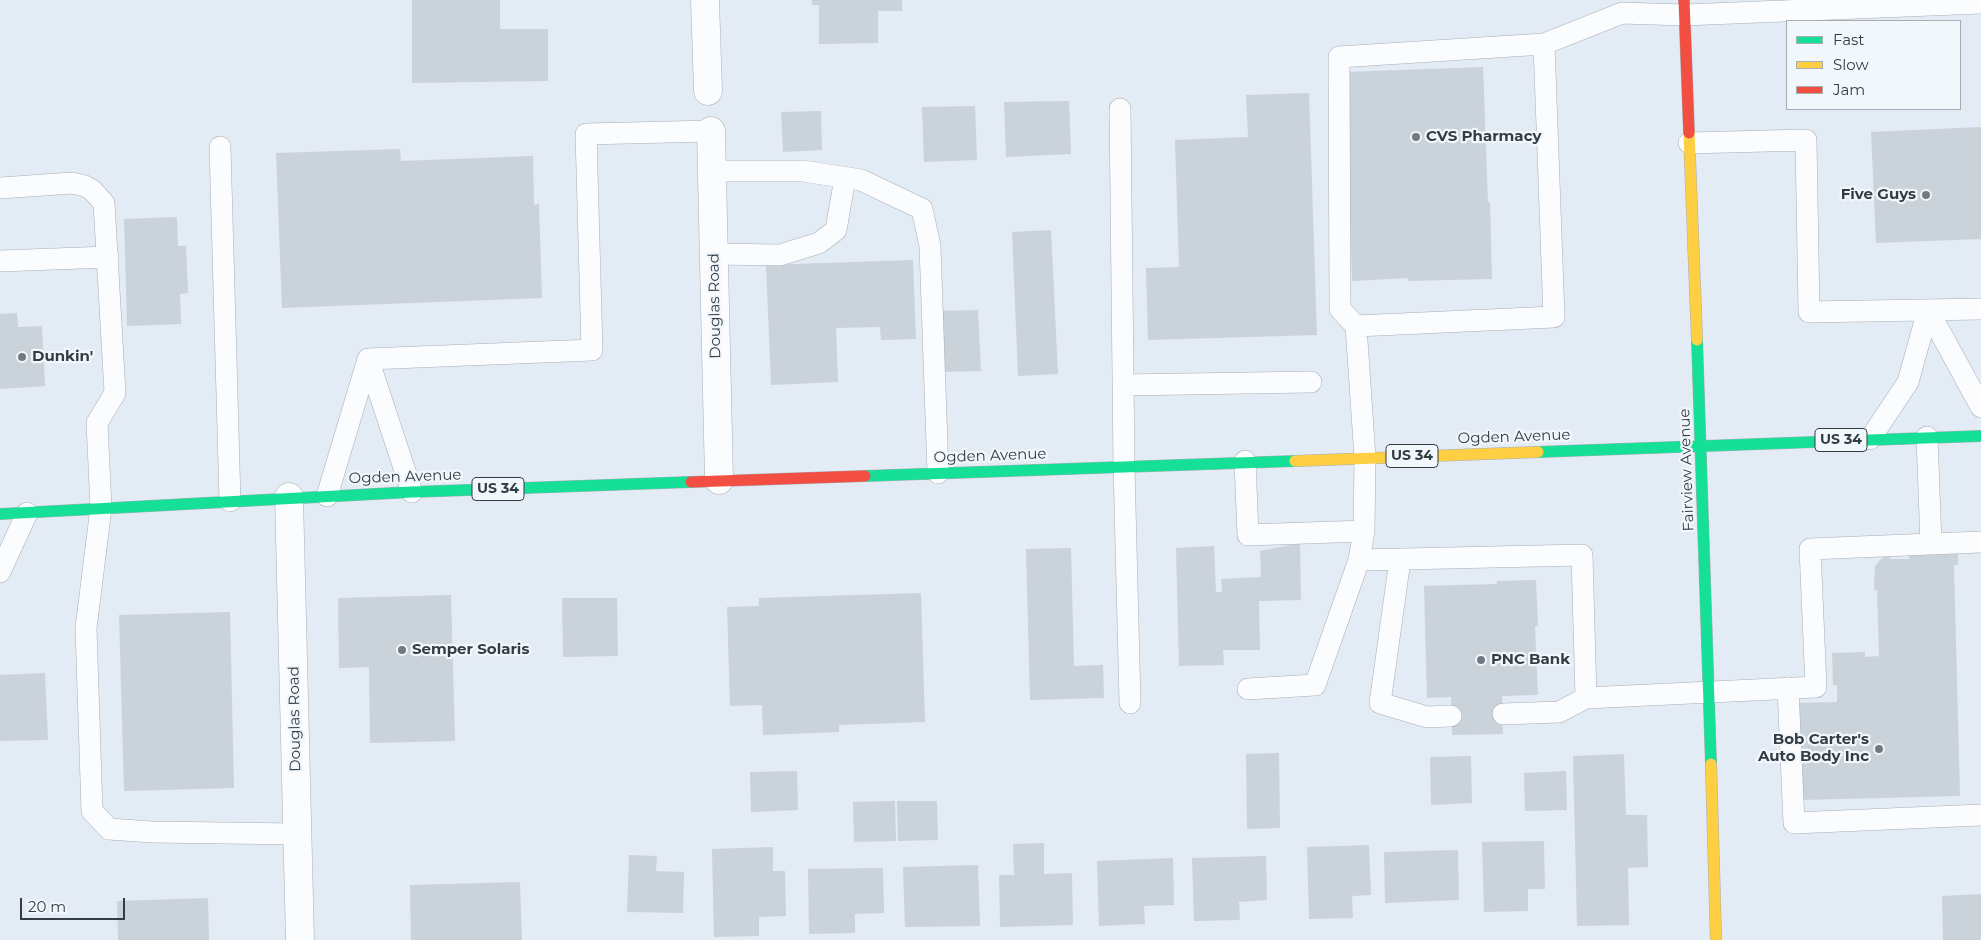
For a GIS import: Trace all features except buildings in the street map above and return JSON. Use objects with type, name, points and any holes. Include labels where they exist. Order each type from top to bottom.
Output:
[{"type":"main road","name":"Fairview Avenue","points":[[1684,7],[1701,446],[1716,940]]},
{"type":"main road","name":"Ogden Avenue","points":[[0,514],[289,497],[412,492],[1981,436]]},
{"type":"street","points":[[705,0],[708,91]]},
{"type":"street","name":"Douglas Road","points":[[710,131],[719,480]]},
{"type":"street","name":"Douglas Road","points":[[289,497],[300,940]]},
{"type":"lane","points":[[1248,689],[1315,685],[1359,560],[1364,531],[1365,458],[1356,326],[1340,309],[1339,57],[1544,44],[1622,13],[1684,7],[1981,3]]},
{"type":"lane","points":[[1356,326],[1554,317],[1544,44]]},
{"type":"lane","points":[[1120,109],[1124,466],[1130,703]]},
{"type":"lane","points":[[368,359],[592,350],[586,134],[710,131]]},
{"type":"lane","points":[[1689,143],[1806,140],[1809,312],[1981,309]]},
{"type":"lane","points":[[220,147],[230,501]]},
{"type":"lane","points":[[712,171],[803,171],[861,180],[922,209],[930,246],[938,473]]},
{"type":"lane","points":[[714,254],[780,255],[819,243],[836,230],[845,178]]},
{"type":"lane","points":[[0,188],[72,183],[92,190],[104,204],[115,393],[97,422],[101,508],[86,628],[92,811],[109,829],[152,832],[298,834]]},
{"type":"lane","points":[[0,261],[108,257]]},
{"type":"lane","points":[[1928,310],[1981,407]]},
{"type":"lane","points":[[1870,439],[1908,382],[1928,310]]},
{"type":"lane","points":[[368,359],[412,492]]},
{"type":"lane","points":[[327,496],[368,359]]},
{"type":"lane","points":[[1123,385],[1311,382]]},
{"type":"lane","points":[[1927,437],[1931,544]]},
{"type":"lane","points":[[1245,461],[1248,535],[1364,531]]},
{"type":"lane","points":[[0,572],[27,512]]},
{"type":"lane","points":[[1503,714],[1559,712],[1586,698],[1816,687],[1810,549],[1981,542]]},
{"type":"lane","points":[[1359,560],[1582,555],[1586,698]]},
{"type":"lane","points":[[1400,560],[1380,703],[1427,717],[1451,716]]},
{"type":"lane","points":[[1788,688],[1794,823],[1981,815]]},
{"type":"traffic: fast","points":[[1697,340],[1711,764]]},
{"type":"traffic: fast","points":[[1538,452],[1981,436]]},
{"type":"traffic: fast","points":[[865,476],[1295,461]]},
{"type":"traffic: fast","points":[[0,514],[412,492],[691,482]]},
{"type":"traffic: slow","points":[[1689,133],[1697,340]]},
{"type":"traffic: slow","points":[[1295,461],[1538,452]]},
{"type":"traffic: slow","points":[[1711,764],[1716,940]]},
{"type":"traffic: jam","points":[[1684,0],[1689,133]]},
{"type":"traffic: jam","points":[[691,482],[865,476]]},
{"type":"place","name":"CVS Pharmacy","points":[[1416,137]]},
{"type":"place","name":"Five Guys","points":[[1926,195]]},
{"type":"place","name":"Dunkin'","points":[[22,357]]},
{"type":"place","name":"Semper Solaris","points":[[402,650]]},
{"type":"place","name":"PNC Bank","points":[[1481,660]]},
{"type":"place","name":"Bob Carter's Auto Body Inc","points":[[1879,749]]}]
